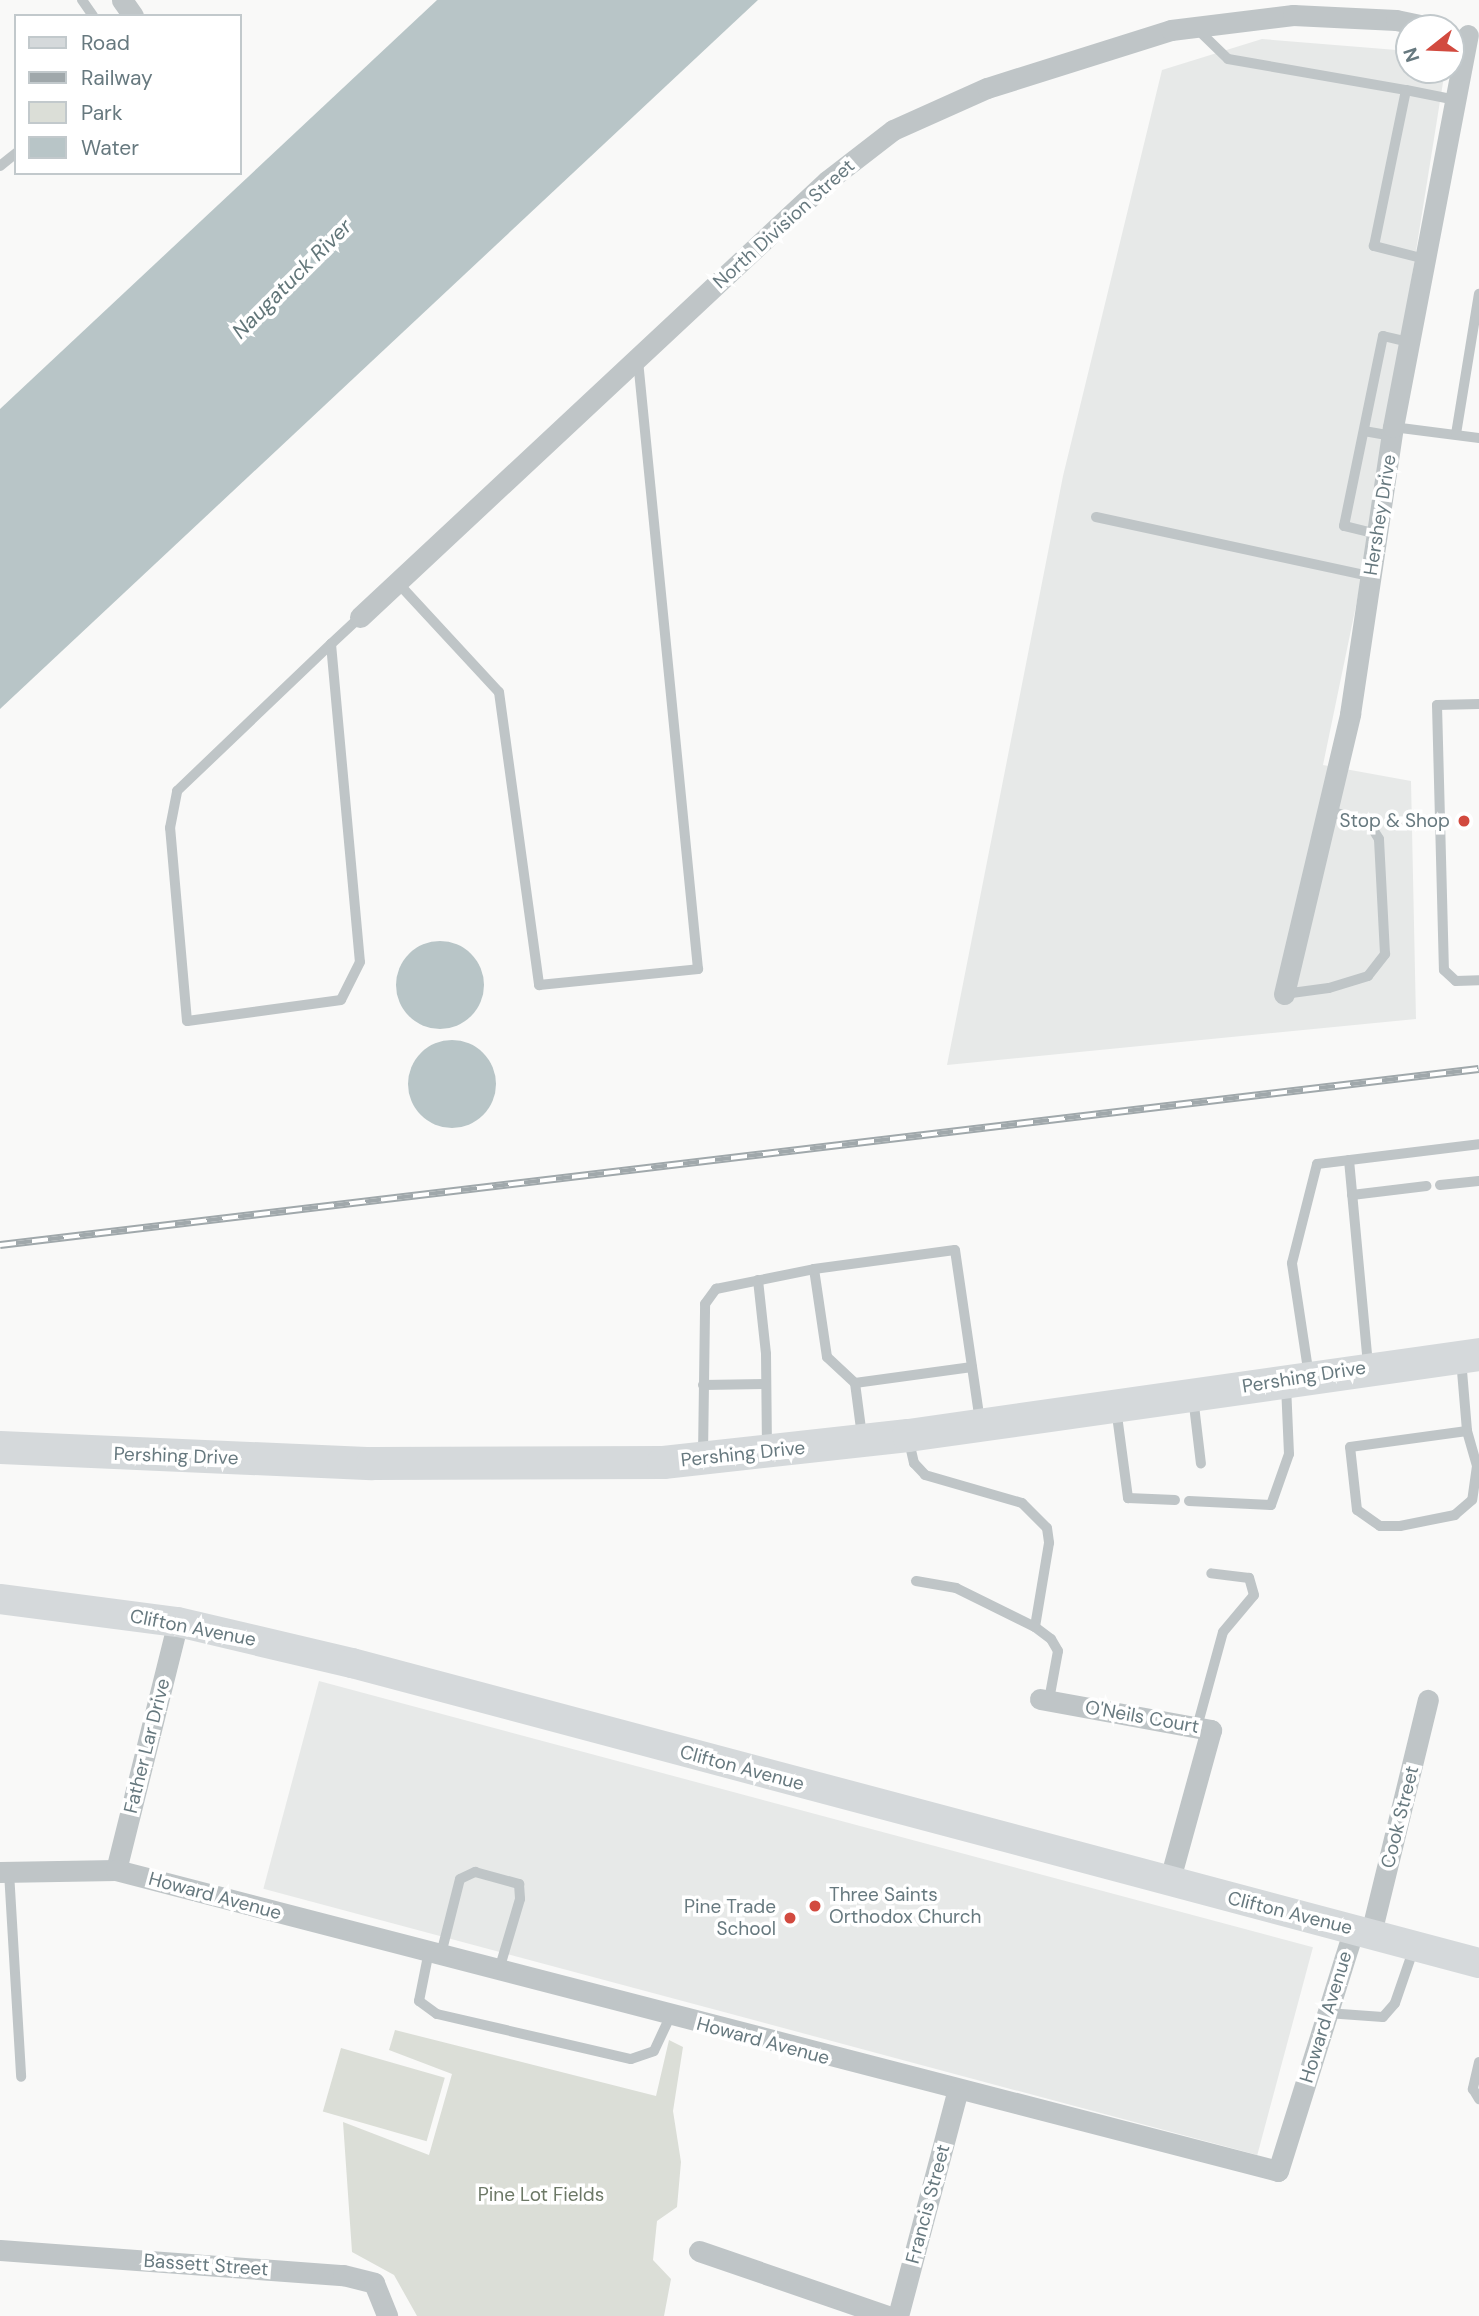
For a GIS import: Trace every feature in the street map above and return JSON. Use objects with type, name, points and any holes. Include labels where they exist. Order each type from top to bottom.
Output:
[{"type":"main road","name":"Pershing Drive","points":[[0,1447],[453,1464],[604,1465],[703,1459],[863,1438],[908,1435],[1368,1367],[1470,1355]]},
{"type":"main road","name":"Clifton Avenue","points":[[0,1599],[178,1622],[352,1663],[1169,1883],[1479,1963]]},
{"type":"street","name":"North Division Street","points":[[360,617],[827,181],[893,131],[987,88],[1171,30],[1293,15],[1395,20]]},
{"type":"street","name":"Hershey Drive","points":[[1284,993],[1350,714],[1393,431],[1466,35]]},
{"type":"street","name":"Father Lar Drive","points":[[116,1870],[178,1622]]},
{"type":"street","name":"O'Neils Court","points":[[1045,1700],[1211,1730],[1169,1883]]},
{"type":"street","name":"Cook Street","points":[[1362,1931],[1428,1700]]},
{"type":"street","name":"Howard Avenue","points":[[4,1872],[116,1870],[435,1952],[957,2092],[1278,2171],[1327,2013],[1362,1931]]},
{"type":"street","name":"Francis Street","points":[[898,2316],[957,2092]]},
{"type":"street","name":"Bassett Street","points":[[0,2250],[343,2275],[374,2283],[387,2316]]},
{"type":"street","points":[[699,2251],[888,2316]]},
{"type":"lane","points":[[1195,27],[1228,59],[1456,100]]},
{"type":"lane","points":[[1406,90],[1374,246],[1425,259]]},
{"type":"lane","points":[[0,166],[14,155]]},
{"type":"lane","points":[[1456,434],[1479,294]]},
{"type":"lane","points":[[1377,534],[1344,526],[1383,336],[1410,342]]},
{"type":"lane","points":[[397,582],[499,692],[538,985],[698,969],[638,360]]},
{"type":"lane","points":[[1364,430],[1456,434],[1479,438]]},
{"type":"lane","points":[[1096,517],[1370,576]]},
{"type":"lane","points":[[331,644],[360,962],[341,1000],[187,1021],[170,828],[177,791],[331,644],[360,617]]},
{"type":"lane","points":[[1479,704],[1437,705],[1444,970],[1456,981],[1479,980]]},
{"type":"lane","points":[[1284,993],[1329,988],[1367,976],[1385,954],[1379,839],[1369,823],[1327,810]]},
{"type":"lane","points":[[1189,1501],[1271,1505],[1289,1454],[1298,1379],[1292,1263],[1318,1164],[1479,1144]]},
{"type":"lane","points":[[1349,1160],[1368,1367]]},
{"type":"lane","points":[[1440,1185],[1479,1181]]},
{"type":"lane","points":[[1352,1195],[1426,1186]]},
{"type":"lane","points":[[703,1459],[705,1304],[716,1289],[814,1269],[955,1250],[980,1425]]},
{"type":"lane","points":[[814,1269],[827,1357],[855,1383],[863,1438]]},
{"type":"lane","points":[[758,1280],[766,1384],[767,1452]]},
{"type":"lane","points":[[1466,1431],[1350,1447],[1357,1510],[1380,1526],[1399,1526],[1465,1509],[1478,1486],[1466,1431],[1470,1355]]},
{"type":"lane","points":[[855,1383],[972,1367]]},
{"type":"lane","points":[[703,1385],[766,1384]]},
{"type":"lane","points":[[1193,1394],[1202,1464]]},
{"type":"lane","points":[[1116,1405],[1128,1498],[1175,1500]]},
{"type":"lane","points":[[908,1435],[911,1455],[925,1475],[1022,1503],[1047,1528],[1049,1543],[1034,1627]]},
{"type":"lane","points":[[1196,1727],[1223,1632],[1254,1595],[1249,1578],[1211,1573]]},
{"type":"lane","points":[[916,1581],[956,1588],[1034,1627],[1051,1639],[1058,1651],[1045,1700]]},
{"type":"lane","points":[[4,1872],[21,2077]]},
{"type":"lane","points":[[499,1970],[520,1899],[519,1884],[475,1872],[460,1879],[419,2001],[438,2014],[631,2059],[654,2051],[670,2016]]},
{"type":"lane","points":[[1327,2013],[1382,2017],[1395,2003],[1415,1945]]},
{"type":"lane","points":[[1479,2063],[1472,2090],[1479,2099]]},
{"type":"shaded area","points":[[1262,39],[1395,50],[1395,84],[1443,84],[1370,538],[1323,765],[1411,781],[1416,1019],[947,1065],[1063,476],[1162,70]]},
{"type":"shaded area","name":"Pine Trade School","points":[[319,1681],[1313,1947],[1257,2155],[263,1889]]},
{"type":"green space","name":"Pine Lot Fields","points":[[395,2030],[656,2096],[669,2040],[683,2047],[673,2111],[681,2162],[677,2207],[657,2221],[653,2260],[671,2279],[664,2316],[417,2316],[394,2275],[352,2252],[343,2122],[429,2155],[452,2074],[389,2050]]},
{"type":"green space","points":[[341,2048],[445,2078],[427,2141],[323,2111]]},
{"type":"water","name":"Naugatuck River","points":[[437,0],[758,0],[0,709],[0,409]]},
{"type":"water","points":[[440,941],[457,945],[471,954],[480,968],[484,985],[480,1002],[471,1016],[457,1025],[440,1029],[423,1025],[409,1016],[400,1002],[396,985],[400,968],[409,954],[423,945]]},
{"type":"water","points":[[452,1040],[469,1044],[483,1053],[492,1067],[496,1084],[492,1101],[483,1115],[469,1124],[452,1128],[435,1124],[421,1115],[412,1101],[408,1084],[412,1067],[421,1053],[435,1044]]},
{"type":"railway","points":[[0,1245],[1479,1069]]},
{"type":"place","name":"Stop & Shop","points":[[1464,821]]},
{"type":"place","name":"Three Saints Orthodox Church","points":[[815,1906]]},
{"type":"place","name":"Pine Trade School","points":[[790,1918]]}]
